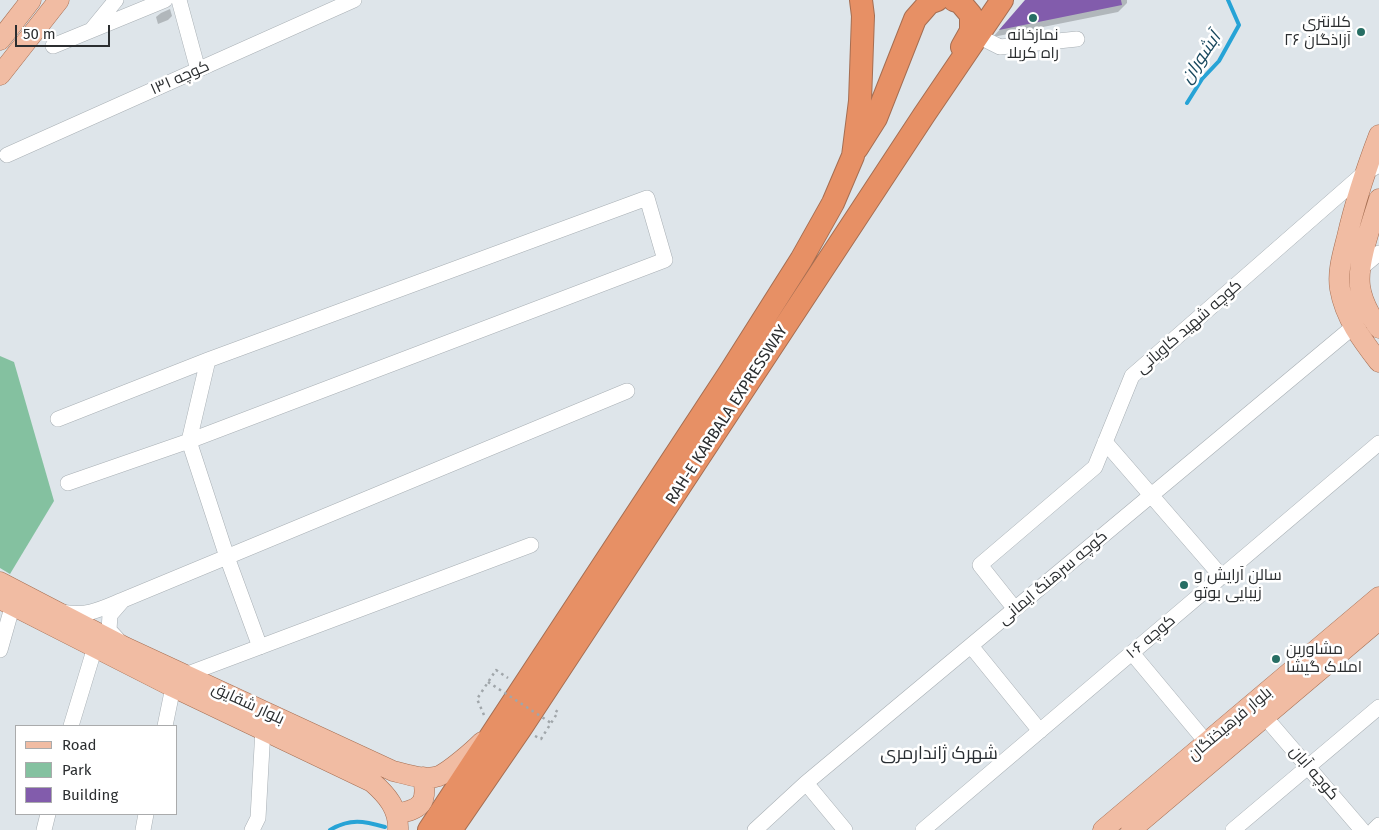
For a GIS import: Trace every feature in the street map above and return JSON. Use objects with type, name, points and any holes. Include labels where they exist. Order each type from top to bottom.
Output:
[{"type":"highway","name":"RAH-E KARBALA EXPRESSWAY","points":[[429,830],[730,372],[801,260],[833,203],[853,156],[860,101],[863,16],[861,0]]},
{"type":"highway","points":[[853,156],[876,118],[915,19],[929,3],[937,0]]},
{"type":"highway","points":[[924,115],[971,31],[971,15],[960,2],[954,0]]},
{"type":"highway","name":"RAH-E KARBALA EXPRESSWAY","points":[[452,830],[1002,0]]},
{"type":"main road","points":[[0,40],[32,0]]},
{"type":"main road","points":[[0,75],[59,0]]},
{"type":"main road","points":[[1379,135],[1371,170],[1341,262],[1339,288],[1346,313],[1353,327],[1379,362]]},
{"type":"main road","points":[[1379,199],[1367,239],[1361,268],[1360,286],[1365,303],[1379,328]]},
{"type":"main road","name":"بلوار شقایق","points":[[8,595],[95,647],[393,771],[423,777],[439,776],[467,756],[493,732]]},
{"type":"main road","name":"بلوار شقایق","points":[[8,595],[53,610],[125,647],[179,681],[263,729],[372,782],[383,791],[391,802],[397,822]]},
{"type":"main road","name":"بلوار فرهیختگان","points":[[1103,830],[1379,597]]},
{"type":"main road","name":"بلوار فرهیختگان","points":[[1131,830],[1379,620]]},
{"type":"main road","points":[[397,822],[422,803],[425,791],[423,777]]},
{"type":"street","points":[[92,30],[116,0]]},
{"type":"street","points":[[53,46],[165,0]]},
{"type":"street","points":[[179,0],[198,70]]},
{"type":"street","name":"کوچه ۱۳۱","points":[[7,156],[354,0]]},
{"type":"street","points":[[978,36],[1000,47],[1077,39]]},
{"type":"street","name":"کوچه شهید کاویانی","points":[[1015,609],[980,565],[1095,467],[1132,376],[1371,170]]},
{"type":"street","points":[[58,419],[208,360],[647,198],[664,260],[189,440],[68,483]]},
{"type":"street","points":[[1361,268],[1379,253]]},
{"type":"street","name":"کوچه سرهنگ ایمانی","points":[[755,830],[806,783],[1353,327]]},
{"type":"street","points":[[208,360],[189,440],[227,557],[260,647]]},
{"type":"street","points":[[53,610],[76,614],[92,612],[627,391]]},
{"type":"street","points":[[1105,442],[1222,577]]},
{"type":"street","name":"کوچه ۱۰۶","points":[[927,829],[1379,443]]},
{"type":"street","points":[[165,725],[179,681],[260,647],[531,544]]},
{"type":"street","points":[[0,650],[8,595]]},
{"type":"street","points":[[123,600],[110,615],[109,630],[125,647]]},
{"type":"street","points":[[971,646],[1040,731]]},
{"type":"street","points":[[71,725],[95,647]]},
{"type":"street","points":[[1132,653],[1207,743]]},
{"type":"street","points":[[1233,830],[1379,707]]},
{"type":"street","name":"کوچه آبان","points":[[1265,716],[1362,830]]},
{"type":"street","points":[[252,830],[258,818],[263,729]]},
{"type":"street","points":[[806,783],[845,830]]},
{"type":"street","points":[[44,830],[48,815]]},
{"type":"street","points":[[142,830],[146,815]]},
{"type":"street","points":[[1374,830],[1379,825]]},
{"type":"path","points":[[477,699],[496,670]]},
{"type":"path","points":[[488,682],[551,723]]},
{"type":"path","points":[[541,739],[558,712]]},
{"type":"green space","points":[[0,356],[14,362],[54,501],[10,574],[0,568]]},
{"type":"building","name":"نمازخانه راه کربلا","points":[[1025,0],[1121,0],[1122,5],[999,30]]},
{"type":"waterway","name":"آبشوران","points":[[1187,103],[1202,79],[1219,61],[1239,25],[1228,0]]},
{"type":"waterway","name":"آبشوران","points":[[330,830],[351,822],[370,823],[385,827]]},
{"type":"place","name":"نمازخانه راه کربلا","points":[[1033,18]]},
{"type":"place","name":"کلانتری ۲۶ آزاذگان","points":[[1361,32]]},
{"type":"place","name":"سالن آرایش و زیبایی بوتو","points":[[1184,585]]},
{"type":"place","name":"مشاورین املاک گیشا","points":[[1276,659]]},
{"type":"district","name":"شهرک ژاندارمری","points":[[939,754]]}]
